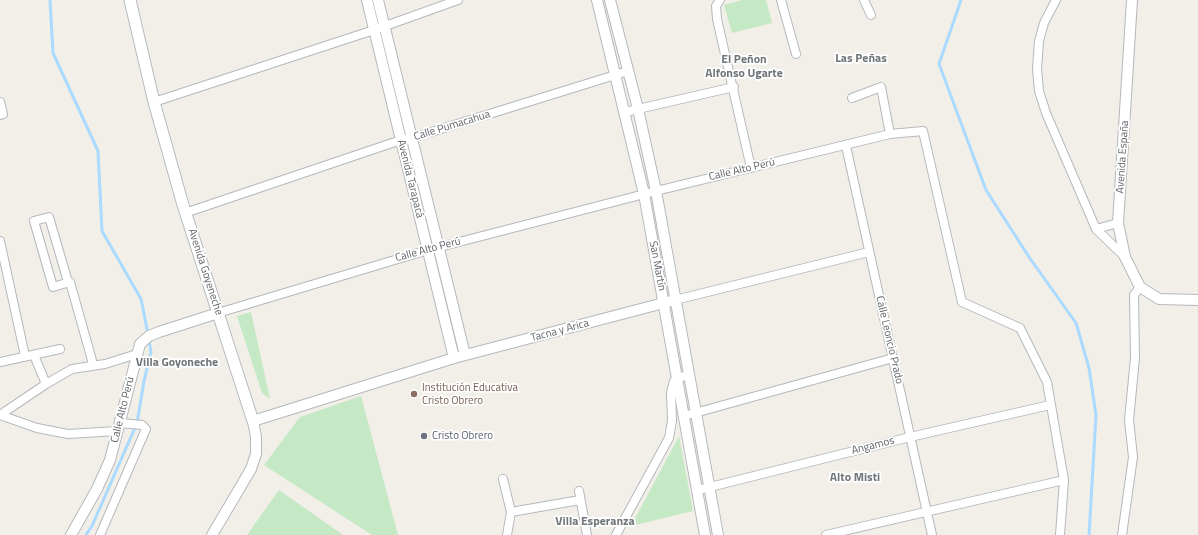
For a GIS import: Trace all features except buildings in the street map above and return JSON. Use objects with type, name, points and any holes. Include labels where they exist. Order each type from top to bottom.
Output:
[{"type":"main road","name":"Avenida Goyeneche","points":[[130,0],[154,102],[185,213],[253,421]]},
{"type":"street","name":"Avenida Tarapacá","points":[[367,0],[454,358]]},
{"type":"street","name":"Avenida Tarapacá","points":[[378,0],[466,355]]},
{"type":"street","points":[[154,102],[384,27],[458,0]]},
{"type":"street","name":"San Martín","points":[[597,0],[644,194],[705,535]]},
{"type":"street","name":"San Martín","points":[[610,0],[638,109],[656,191],[718,535]]},
{"type":"street","points":[[720,0],[716,6],[717,19],[734,86],[751,168]]},
{"type":"street","points":[[781,0],[796,54]]},
{"type":"street","points":[[864,0],[871,16]]},
{"type":"street","points":[[1056,0],[1044,23],[1039,41],[1037,69],[1039,91],[1046,113],[1096,229],[1125,257]]},
{"type":"street","name":"Avenida España","points":[[1132,0],[1118,223],[1125,257],[1140,287]]},
{"type":"street","name":"Calle Pumacahua","points":[[185,213],[401,140],[412,138],[628,71]]},
{"type":"street","points":[[625,112],[734,86]]},
{"type":"street","points":[[852,98],[880,87],[890,134]]},
{"type":"street","points":[[0,102],[2,115]]},
{"type":"street","name":"Calle Alto Perú","points":[[71,535],[97,489],[110,460],[138,349],[149,336],[218,313],[439,247],[644,194],[846,146],[890,134],[923,132],[962,302],[1020,328],[1047,382],[1050,405]]},
{"type":"street","name":"Calle Leoncio Prado","points":[[846,146],[932,535]]},
{"type":"street","points":[[68,282],[53,286],[34,221],[49,217],[68,282],[70,282],[93,364]]},
{"type":"street","points":[[1096,229],[1118,223]]},
{"type":"street","points":[[0,241],[24,356]]},
{"type":"street","name":"Tacna y Arica","points":[[253,421],[454,358],[675,300],[869,252]]},
{"type":"street","points":[[1122,535],[1133,457],[1129,420],[1135,358],[1134,295],[1140,287],[1159,299],[1198,300]]},
{"type":"street","points":[[0,362],[60,349]]},
{"type":"street","points":[[0,415],[46,384],[72,369],[93,364],[105,364],[138,349]]},
{"type":"street","points":[[34,355],[46,384]]},
{"type":"street","points":[[684,416],[893,358]]},
{"type":"street","points":[[616,535],[669,438],[672,421],[672,386],[677,378],[689,375]]},
{"type":"street","points":[[1050,405],[1064,480],[1060,535]]},
{"type":"street","name":"Angamos","points":[[698,490],[910,437],[1050,405]]},
{"type":"street","points":[[0,415],[38,428],[68,434],[119,427],[132,423],[142,425],[146,429],[100,535]]},
{"type":"street","name":"Avenida Goyeneche","points":[[212,535],[251,469],[256,454],[256,437],[253,421]]},
{"type":"street","points":[[503,478],[511,512],[507,535]]},
{"type":"street","points":[[826,535],[927,510],[1064,480]]},
{"type":"street","points":[[579,491],[587,535]]},
{"type":"street","points":[[511,512],[580,500]]},
{"type":"green space","points":[[742,0],[766,0],[772,23],[732,33],[724,5]]},
{"type":"green space","points":[[251,312],[270,399],[262,393],[237,316]]},
{"type":"green space","points":[[361,396],[398,535],[372,535],[264,465],[300,417]]},
{"type":"green space","points":[[679,436],[693,511],[631,526]]},
{"type":"green space","points":[[279,490],[343,535],[247,535]]},
{"type":"waterway","points":[[50,0],[53,53],[98,151],[102,231],[141,299],[148,334]]},
{"type":"waterway","points":[[961,0],[939,64],[986,190],[1029,257],[1076,323],[1089,368],[1096,415],[1089,535]]},
{"type":"waterway","points":[[86,535],[92,526],[137,423],[144,381],[151,352],[149,340]]},
{"type":"place","name":"Institución Educativa Cristo Obrero","points":[[414,394]]},
{"type":"place","name":"Cristo Obrero","points":[[424,436]]},
{"type":"district","name":"Las Peñas","points":[[861,59]]},
{"type":"district","name":"El Peñon Alfonso Ugarte","points":[[744,67]]},
{"type":"district","name":"Villa Goyoneche","points":[[177,363]]},
{"type":"district","name":"Alto Misti","points":[[855,478]]},
{"type":"district","name":"Villa Esperanza","points":[[595,522]]}]
